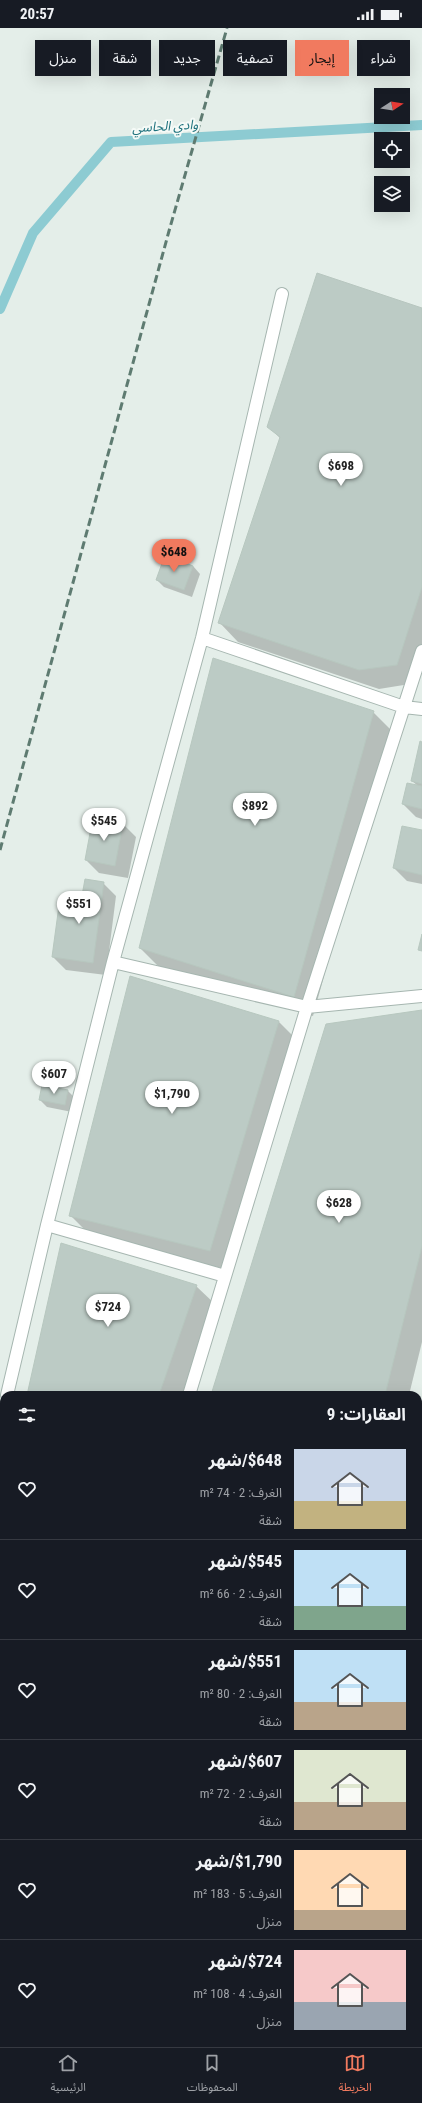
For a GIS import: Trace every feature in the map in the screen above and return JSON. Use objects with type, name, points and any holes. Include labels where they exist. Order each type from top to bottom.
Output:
[{"type":"street","points":[[8,1391],[47,1225],[114,962],[202,638],[282,294]]},
{"type":"street","points":[[202,638],[404,707],[422,710]]},
{"type":"street","points":[[189,1391],[307,1007],[422,651]]},
{"type":"street","points":[[114,962],[307,1007],[422,996]]},
{"type":"street","points":[[47,1225],[225,1276]]},
{"type":"building","points":[[317,273],[422,308],[422,587],[397,665],[359,670],[218,623],[280,437],[267,427]]},
{"type":"building","points":[[165,555],[193,566],[184,590],[156,580]]},
{"type":"building","points":[[213,658],[374,711],[294,997],[139,948]]},
{"type":"building","points":[[420,741],[422,742],[422,784],[411,781]]},
{"type":"building","points":[[407,783],[422,786],[422,809],[402,804]]},
{"type":"building","points":[[93,817],[123,823],[115,866],[85,860]]},
{"type":"building","points":[[402,826],[422,830],[422,875],[393,868]]},
{"type":"building","points":[[85,879],[104,882],[93,963],[52,957],[60,898],[81,901]]},
{"type":"building","points":[[422,934],[422,951],[418,950]]},
{"type":"building","points":[[130,976],[279,1021],[210,1251],[69,1216]]},
{"type":"building","points":[[422,1010],[422,1246],[386,1391],[212,1391],[326,1024]]},
{"type":"building","points":[[42,1085],[68,1090],[65,1105],[39,1100]]},
{"type":"building","points":[[61,1243],[197,1285],[160,1391],[28,1391]]},
{"type":"waterway","name":"وادي الحاسي","points":[[0,309],[33,233],[111,142],[422,125]]},
{"type":"railway","points":[[0,850],[169,231],[227,28]]}]
